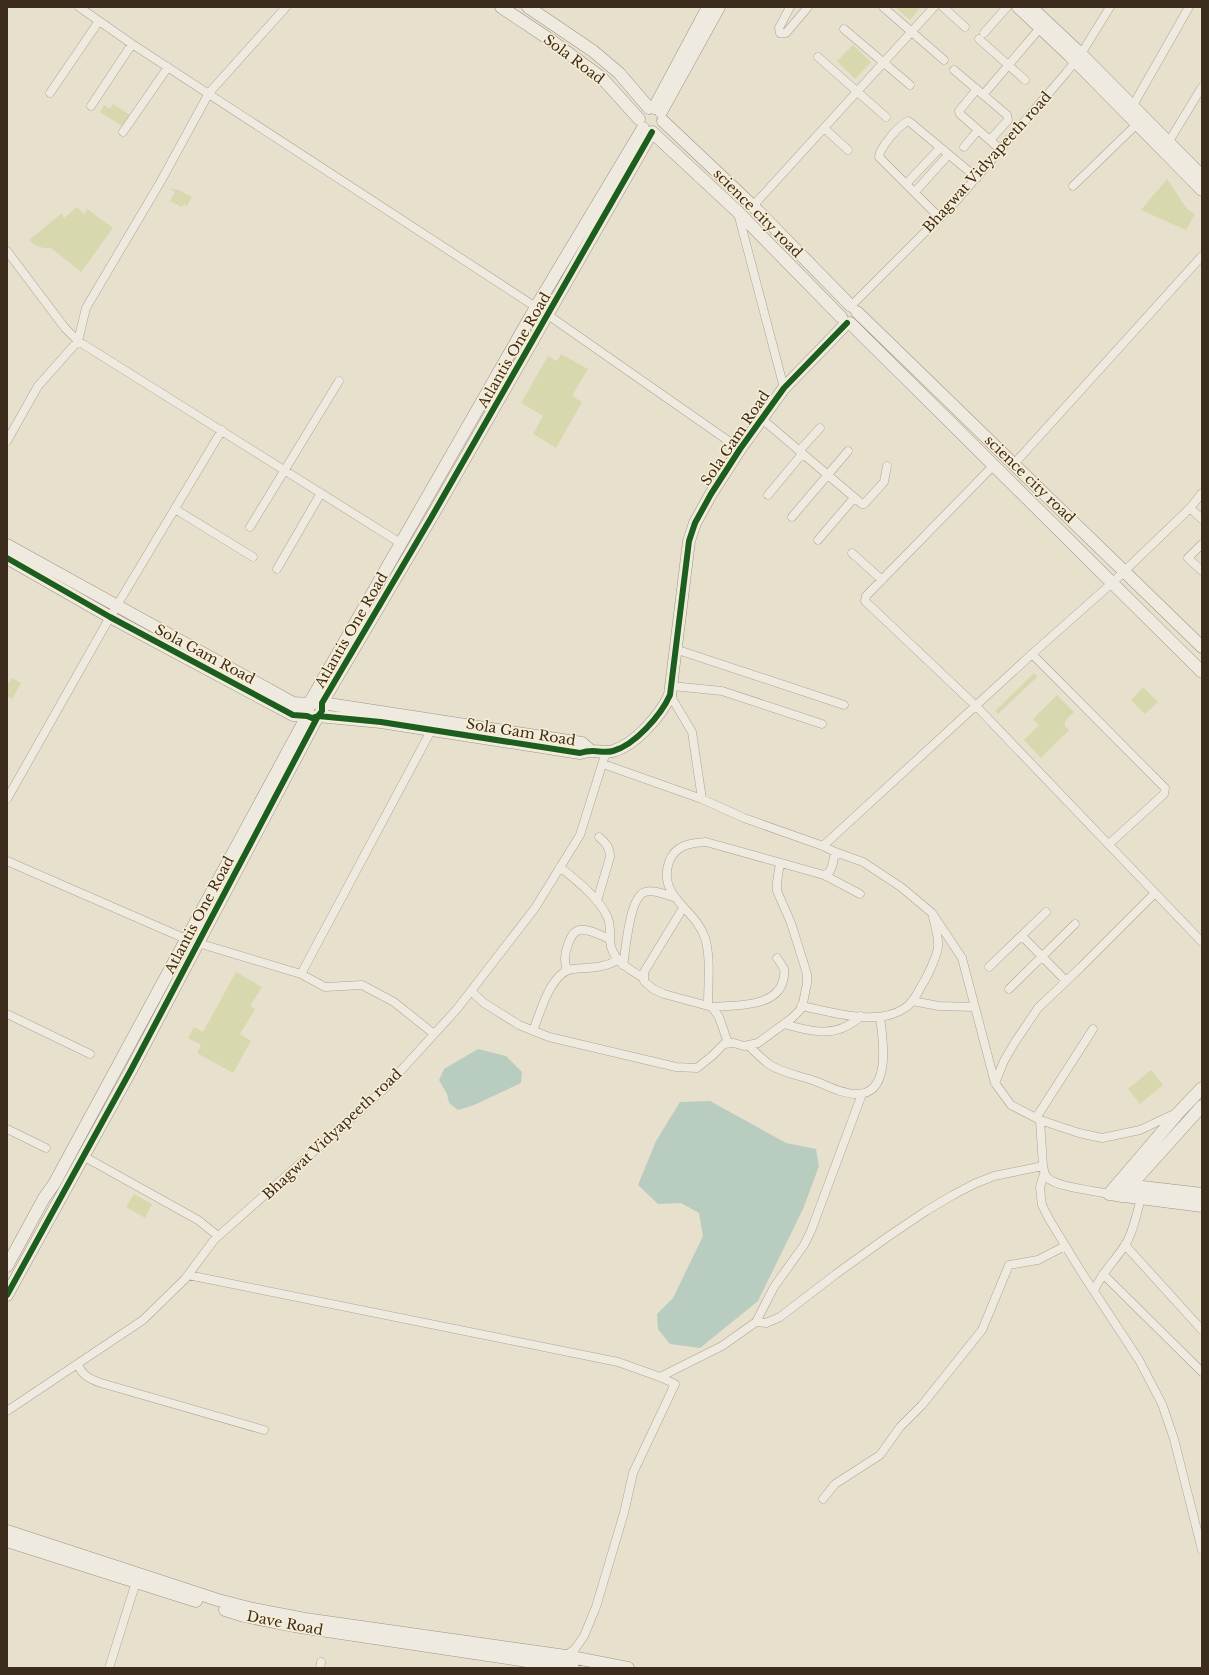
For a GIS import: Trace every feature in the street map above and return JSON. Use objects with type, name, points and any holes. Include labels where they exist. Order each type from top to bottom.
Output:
[{"type":"street","points":[[80,7],[132,44],[548,315],[740,449]]},
{"type":"street","points":[[7,441],[38,386],[78,341],[86,308],[161,181],[209,93],[286,7]]},
{"type":"street","name":"Sola Road","points":[[501,7],[552,41],[602,78],[645,126],[738,212],[846,321],[1202,672]]},
{"type":"street","name":"Sola Road","points":[[528,7],[593,51],[619,73],[656,112]]},
{"type":"street","points":[[656,112],[642,112],[645,126],[659,128],[656,112],[708,7]]},
{"type":"street","points":[[656,112],[719,7]]},
{"type":"street","points":[[790,7],[778,28],[780,33],[786,33],[808,7]]},
{"type":"street","points":[[883,7],[944,60]]},
{"type":"street","points":[[753,206],[934,7]]},
{"type":"street","points":[[943,7],[965,27]]},
{"type":"street","points":[[1007,7],[981,36],[1025,80]]},
{"type":"street","points":[[1018,7],[1040,28],[1078,58],[1132,106],[1202,176]]},
{"type":"street","points":[[1031,7],[1137,124],[1202,190]]},
{"type":"street","name":"Bhagwat Vidyapeeth road","points":[[854,309],[977,178],[1001,150],[1078,58],[1110,7]]},
{"type":"street","points":[[1132,106],[1189,7]]},
{"type":"street","points":[[50,93],[99,20]]},
{"type":"street","points":[[1001,150],[959,111],[1009,65],[1040,28]]},
{"type":"street","points":[[844,29],[910,85]]},
{"type":"street","points":[[91,106],[132,44]]},
{"type":"street","points":[[818,57],[886,117]]},
{"type":"street","points":[[123,132],[168,67]]},
{"type":"street","points":[[954,70],[1007,115],[1008,118],[990,140]]},
{"type":"street","points":[[1168,143],[1202,87]]},
{"type":"street","name":"science city road","points":[[656,112],[753,206],[854,309],[1202,647]]},
{"type":"street","points":[[940,218],[879,157],[881,149],[900,126],[908,121],[977,178]]},
{"type":"street","points":[[1074,186],[1137,124]]},
{"type":"street","name":"Atlantis One Road","points":[[7,1266],[44,1198],[54,1184],[402,544],[536,307],[645,126]]},
{"type":"street","name":"Atlantis One Road","points":[[312,712],[322,711],[322,704],[548,315],[645,126]]},
{"type":"street","points":[[824,128],[848,150]]},
{"type":"street","points":[[964,147],[978,130]]},
{"type":"street","points":[[906,184],[940,148]]},
{"type":"street","points":[[915,192],[948,155]]},
{"type":"street","points":[[738,212],[784,388]]},
{"type":"street","points":[[7,251],[65,328],[78,341],[402,544]]},
{"type":"street","points":[[1014,464],[1202,256]]},
{"type":"street","name":"Sola Gam Road","points":[[7,545],[293,703],[312,712],[381,722],[433,725],[582,743],[590,750],[606,752],[621,748],[639,734],[664,707],[671,691],[689,542],[691,533],[711,494],[740,449],[784,388],[846,321],[856,319],[854,309]]},
{"type":"street","points":[[250,527],[339,381]]},
{"type":"street","points":[[762,419],[859,503],[864,504],[884,482],[886,466]]},
{"type":"street","points":[[768,495],[820,428]]},
{"type":"street","points":[[7,799],[110,617],[222,430]]},
{"type":"street","points":[[792,517],[848,451]]},
{"type":"street","points":[[993,466],[866,596],[866,601],[976,706],[1202,942]]},
{"type":"street","points":[[277,569],[321,492]]},
{"type":"street","points":[[823,846],[1032,654],[1125,571],[1190,508],[1202,493]]},
{"type":"street","points":[[818,540],[854,498]]},
{"type":"street","points":[[1190,508],[1202,519]]},
{"type":"street","points":[[175,509],[253,557]]},
{"type":"street","points":[[1202,544],[1188,558],[1202,570]]},
{"type":"street","points":[[852,553],[882,580]]},
{"type":"street","name":"Sola Gam Road","points":[[7,558],[110,617],[293,715],[312,712]]},
{"type":"street","points":[[675,649],[844,705]]},
{"type":"street","points":[[1032,654],[1165,788],[1164,794],[1109,844]]},
{"type":"street","points":[[702,799],[692,732],[671,691],[722,691],[822,724]]},
{"type":"street","name":"Sola Gam Road","points":[[322,704],[433,725]]},
{"type":"street","name":"Atlantis One Road","points":[[7,1295],[131,1070],[198,943],[312,712]]},
{"type":"street","points":[[301,974],[433,725]]},
{"type":"street","name":"Bhagwat Vidyapeeth road","points":[[7,1411],[143,1320],[188,1275],[218,1236],[384,1089],[457,1009],[535,908],[580,835],[606,752]]},
{"type":"street","points":[[602,764],[702,799],[744,818],[863,862],[901,887],[932,913],[962,958],[995,1082],[1011,1105],[1038,1119],[1079,1133],[1102,1138],[1140,1130],[1180,1111]]},
{"type":"street","points":[[597,901],[610,858],[607,844],[599,837]]},
{"type":"street","points":[[728,1043],[719,1017],[710,1006],[708,956],[705,937],[698,922],[683,908],[676,898],[666,878],[666,871],[672,855],[678,849],[688,844],[706,842],[824,875],[860,894]]},
{"type":"street","points":[[824,875],[828,874],[830,871],[835,852]]},
{"type":"street","points":[[7,861],[186,939]]},
{"type":"street","points":[[471,992],[497,1012],[519,1025],[533,1031],[676,1067],[697,1068],[724,1044],[728,1043],[750,1046],[758,1043],[792,1018],[801,1006],[807,983],[807,974],[791,923],[777,891],[780,863]]},
{"type":"street","points":[[560,867],[597,901],[608,918],[610,924],[610,947],[614,955],[621,963],[643,978],[646,983],[664,994],[710,1006],[758,1002],[769,999],[776,994],[782,986],[784,976],[784,969],[777,958]]},
{"type":"street","points":[[621,963],[631,915],[638,897],[642,893],[652,891],[676,898]]},
{"type":"street","points":[[995,1082],[1004,1061],[1026,1024],[1042,1003],[1081,967],[1155,893]]},
{"type":"street","points":[[643,978],[644,972],[683,908]]},
{"type":"street","points":[[989,967],[1046,912]]},
{"type":"street","points":[[801,1006],[861,1016],[880,1017],[893,1014],[906,1007],[912,1001],[925,980],[939,948],[932,913]]},
{"type":"street","points":[[1009,989],[1075,924]]},
{"type":"street","points":[[567,970],[565,956],[571,937],[575,932],[578,930],[586,930],[610,939]]},
{"type":"street","points":[[1022,936],[1066,981]]},
{"type":"street","points":[[198,943],[301,974],[325,987],[362,985],[394,1002],[434,1034]]},
{"type":"street","points":[[533,1031],[551,986],[558,977],[567,970],[603,967],[621,963]]},
{"type":"street","points":[[912,1001],[938,1006],[974,1007]]},
{"type":"street","points":[[7,1014],[90,1054]]},
{"type":"street","points":[[784,1024],[811,1031],[826,1032],[838,1030],[850,1025],[861,1016]]},
{"type":"street","points":[[750,1046],[761,1058],[779,1070],[846,1092],[862,1094],[875,1087],[882,1068],[884,1043],[880,1017]]},
{"type":"street","points":[[1093,1029],[1038,1119],[1042,1177],[1042,1205],[1094,1291],[1139,1360],[1162,1404],[1174,1439],[1202,1550]]},
{"type":"street","points":[[1109,1194],[1180,1111],[1202,1088]]},
{"type":"street","points":[[660,1377],[722,1346],[756,1322],[774,1287],[804,1245],[811,1231],[862,1094]]},
{"type":"street","points":[[1121,1196],[1202,1106]]},
{"type":"street","points":[[7,1129],[46,1148]]},
{"type":"street","points":[[83,1156],[198,1220],[218,1236]]},
{"type":"street","points":[[756,1322],[766,1323],[780,1317],[886,1238],[953,1195],[994,1176],[1042,1177],[1048,1178],[1057,1183],[1109,1194],[1202,1206]]},
{"type":"street","points":[[1118,1184],[1202,1194]]},
{"type":"street","points":[[1094,1291],[1103,1274],[1125,1245],[1131,1232],[1141,1199]]},
{"type":"street","points":[[1125,1245],[1202,1330]]},
{"type":"street","points":[[823,1499],[835,1484],[880,1455],[900,1427],[922,1406],[982,1330],[1009,1265],[1038,1260],[1066,1246]]},
{"type":"street","points":[[1103,1274],[1201,1370]]},
{"type":"street","points":[[188,1275],[618,1362],[660,1377],[674,1384],[634,1473],[624,1513],[596,1607],[584,1636],[575,1649],[553,1666]]},
{"type":"street","points":[[78,1364],[80,1371],[88,1378],[102,1384],[264,1430]]},
{"type":"street","points":[[7,1531],[218,1600],[253,1609],[304,1618],[566,1656],[628,1668]]},
{"type":"street","name":"Dave Road","points":[[7,1541],[244,1616],[294,1626],[573,1668]]},
{"type":"street","points":[[109,1668],[136,1582]]},
{"type":"green space","points":[[895,7],[921,7],[910,20]]},
{"type":"green space","points":[[853,45],[871,62],[855,79],[837,61]]},
{"type":"green space","points":[[113,104],[130,115],[122,126],[100,112],[104,105],[110,109]]},
{"type":"green space","points":[[1167,179],[1187,209],[1195,214],[1186,230],[1141,210]]},
{"type":"green space","points":[[173,188],[192,197],[187,206],[184,204],[182,207],[170,201],[175,192],[172,190]]},
{"type":"green space","points":[[77,207],[84,214],[87,209],[113,228],[81,272],[51,248],[43,248],[35,245],[29,240],[62,213],[64,218]]},
{"type":"green space","points":[[561,354],[588,369],[572,396],[582,402],[556,448],[533,434],[543,416],[521,403],[548,356],[557,361]]},
{"type":"green space","points":[[1034,673],[1037,677],[998,714],[995,711]]},
{"type":"green space","points":[[12,678],[21,683],[12,699],[7,696],[7,685]]},
{"type":"green space","points":[[1143,687],[1158,702],[1145,714],[1131,700]]},
{"type":"green space","points":[[1057,695],[1074,712],[1065,721],[1065,726],[1069,730],[1041,758],[1024,740],[1039,725],[1033,719]]},
{"type":"green space","points":[[236,972],[262,987],[250,1006],[255,1009],[240,1034],[251,1041],[233,1073],[197,1053],[201,1045],[188,1038],[194,1027],[203,1032]]},
{"type":"green space","points":[[1151,1070],[1163,1085],[1140,1104],[1128,1089]]},
{"type":"green space","points":[[134,1194],[152,1204],[145,1218],[126,1207]]},
{"type":"shaded area","points":[[478,1049],[506,1056],[522,1072],[521,1083],[474,1105],[458,1110],[449,1103],[447,1094],[439,1080],[444,1069]]},
{"type":"shaded area","points":[[710,1101],[786,1143],[816,1149],[819,1166],[803,1209],[758,1301],[700,1348],[670,1344],[658,1329],[657,1314],[673,1298],[703,1236],[699,1213],[681,1203],[658,1204],[638,1185],[656,1141],[680,1102]]},
{"type":"cycle path","points":[[7,1295],[131,1070],[322,711],[322,703],[431,518],[652,132]]},
{"type":"cycle path","points":[[7,558],[110,617],[293,715],[312,718],[318,716],[381,722],[580,753],[590,751],[613,751],[630,743],[638,736],[654,720],[670,695],[689,541],[695,523],[711,494],[740,449],[784,388],[847,323]]}]
